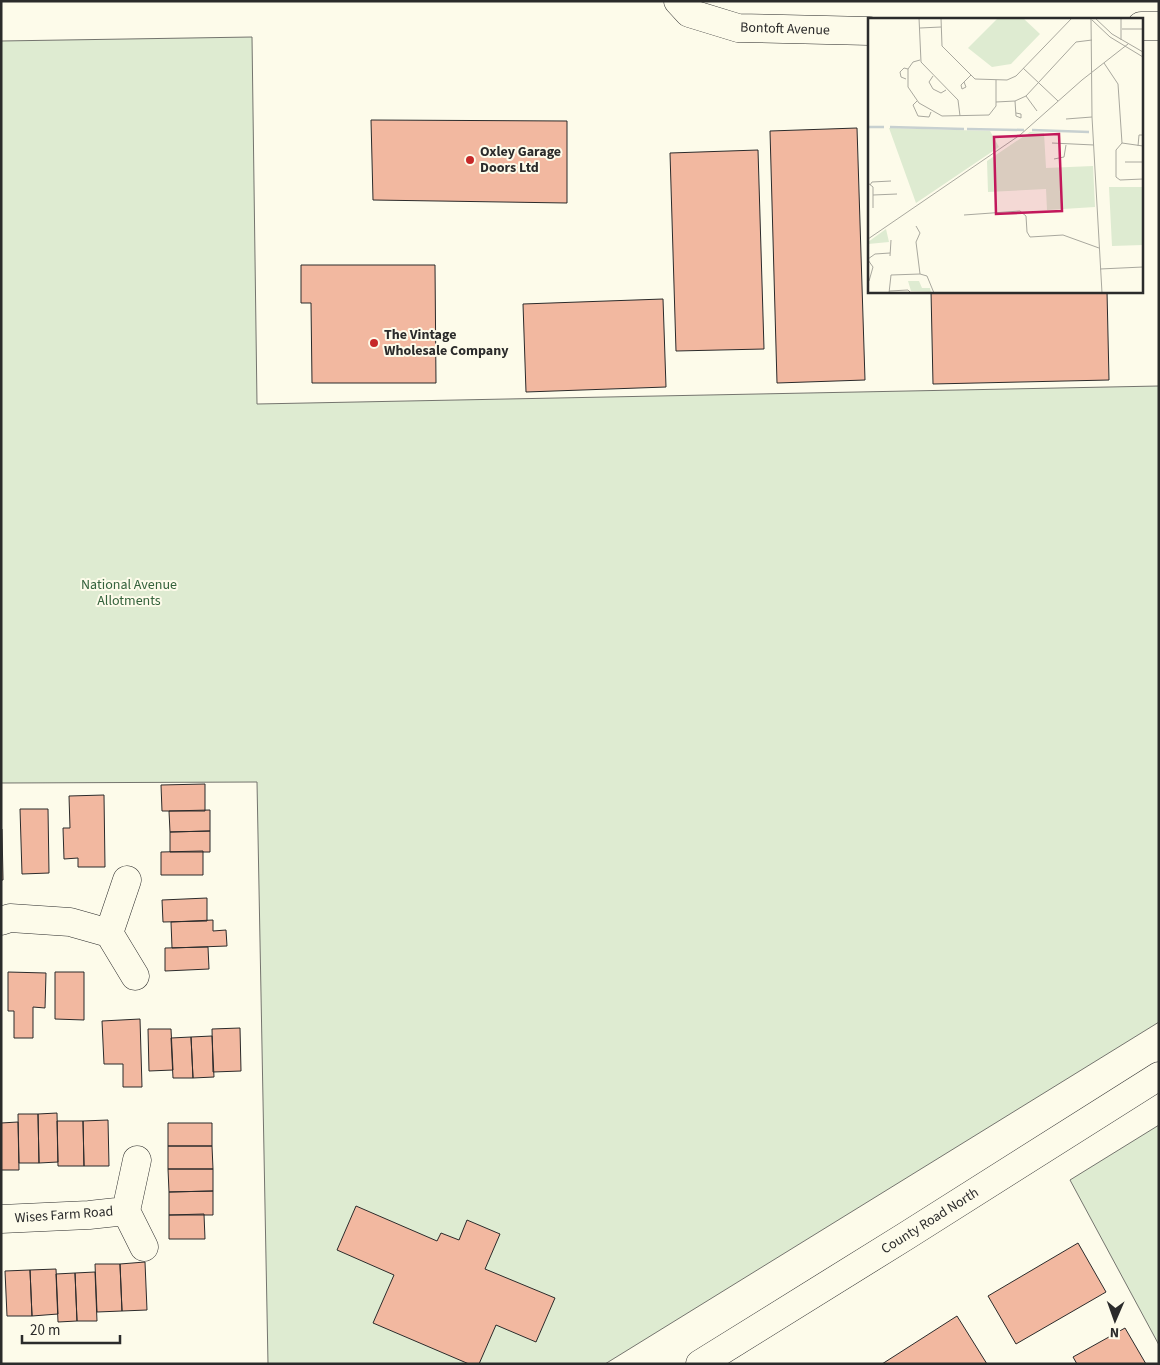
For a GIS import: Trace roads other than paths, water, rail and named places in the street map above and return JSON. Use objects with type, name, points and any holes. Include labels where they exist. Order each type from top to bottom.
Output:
[{"type":"street","name":"Bontoft Avenue","points":[[678,1],[689,13],[738,28],[868,31]]},
{"type":"street","points":[[1142,26],[1159,26]]},
{"type":"street","points":[[109,933],[127,880]]},
{"type":"street","points":[[1,921],[10,918],[70,922],[109,933],[135,976]]},
{"type":"street","name":"County Road North","points":[[700,1364],[1159,1076]]},
{"type":"street","name":"Wises Farm Road","points":[[137,1160],[126,1211],[144,1247]]},
{"type":"street","name":"Wises Farm Road","points":[[1,1219],[89,1215],[126,1211]]},
{"type":"place","name":"Oxley Garage Doors Ltd","points":[[470,160]]},
{"type":"place","name":"The Vintage Wholesale Company","points":[[374,343]]},
{"type":"park label","name":"National Avenue Allotments","points":[[129,594]]}]
